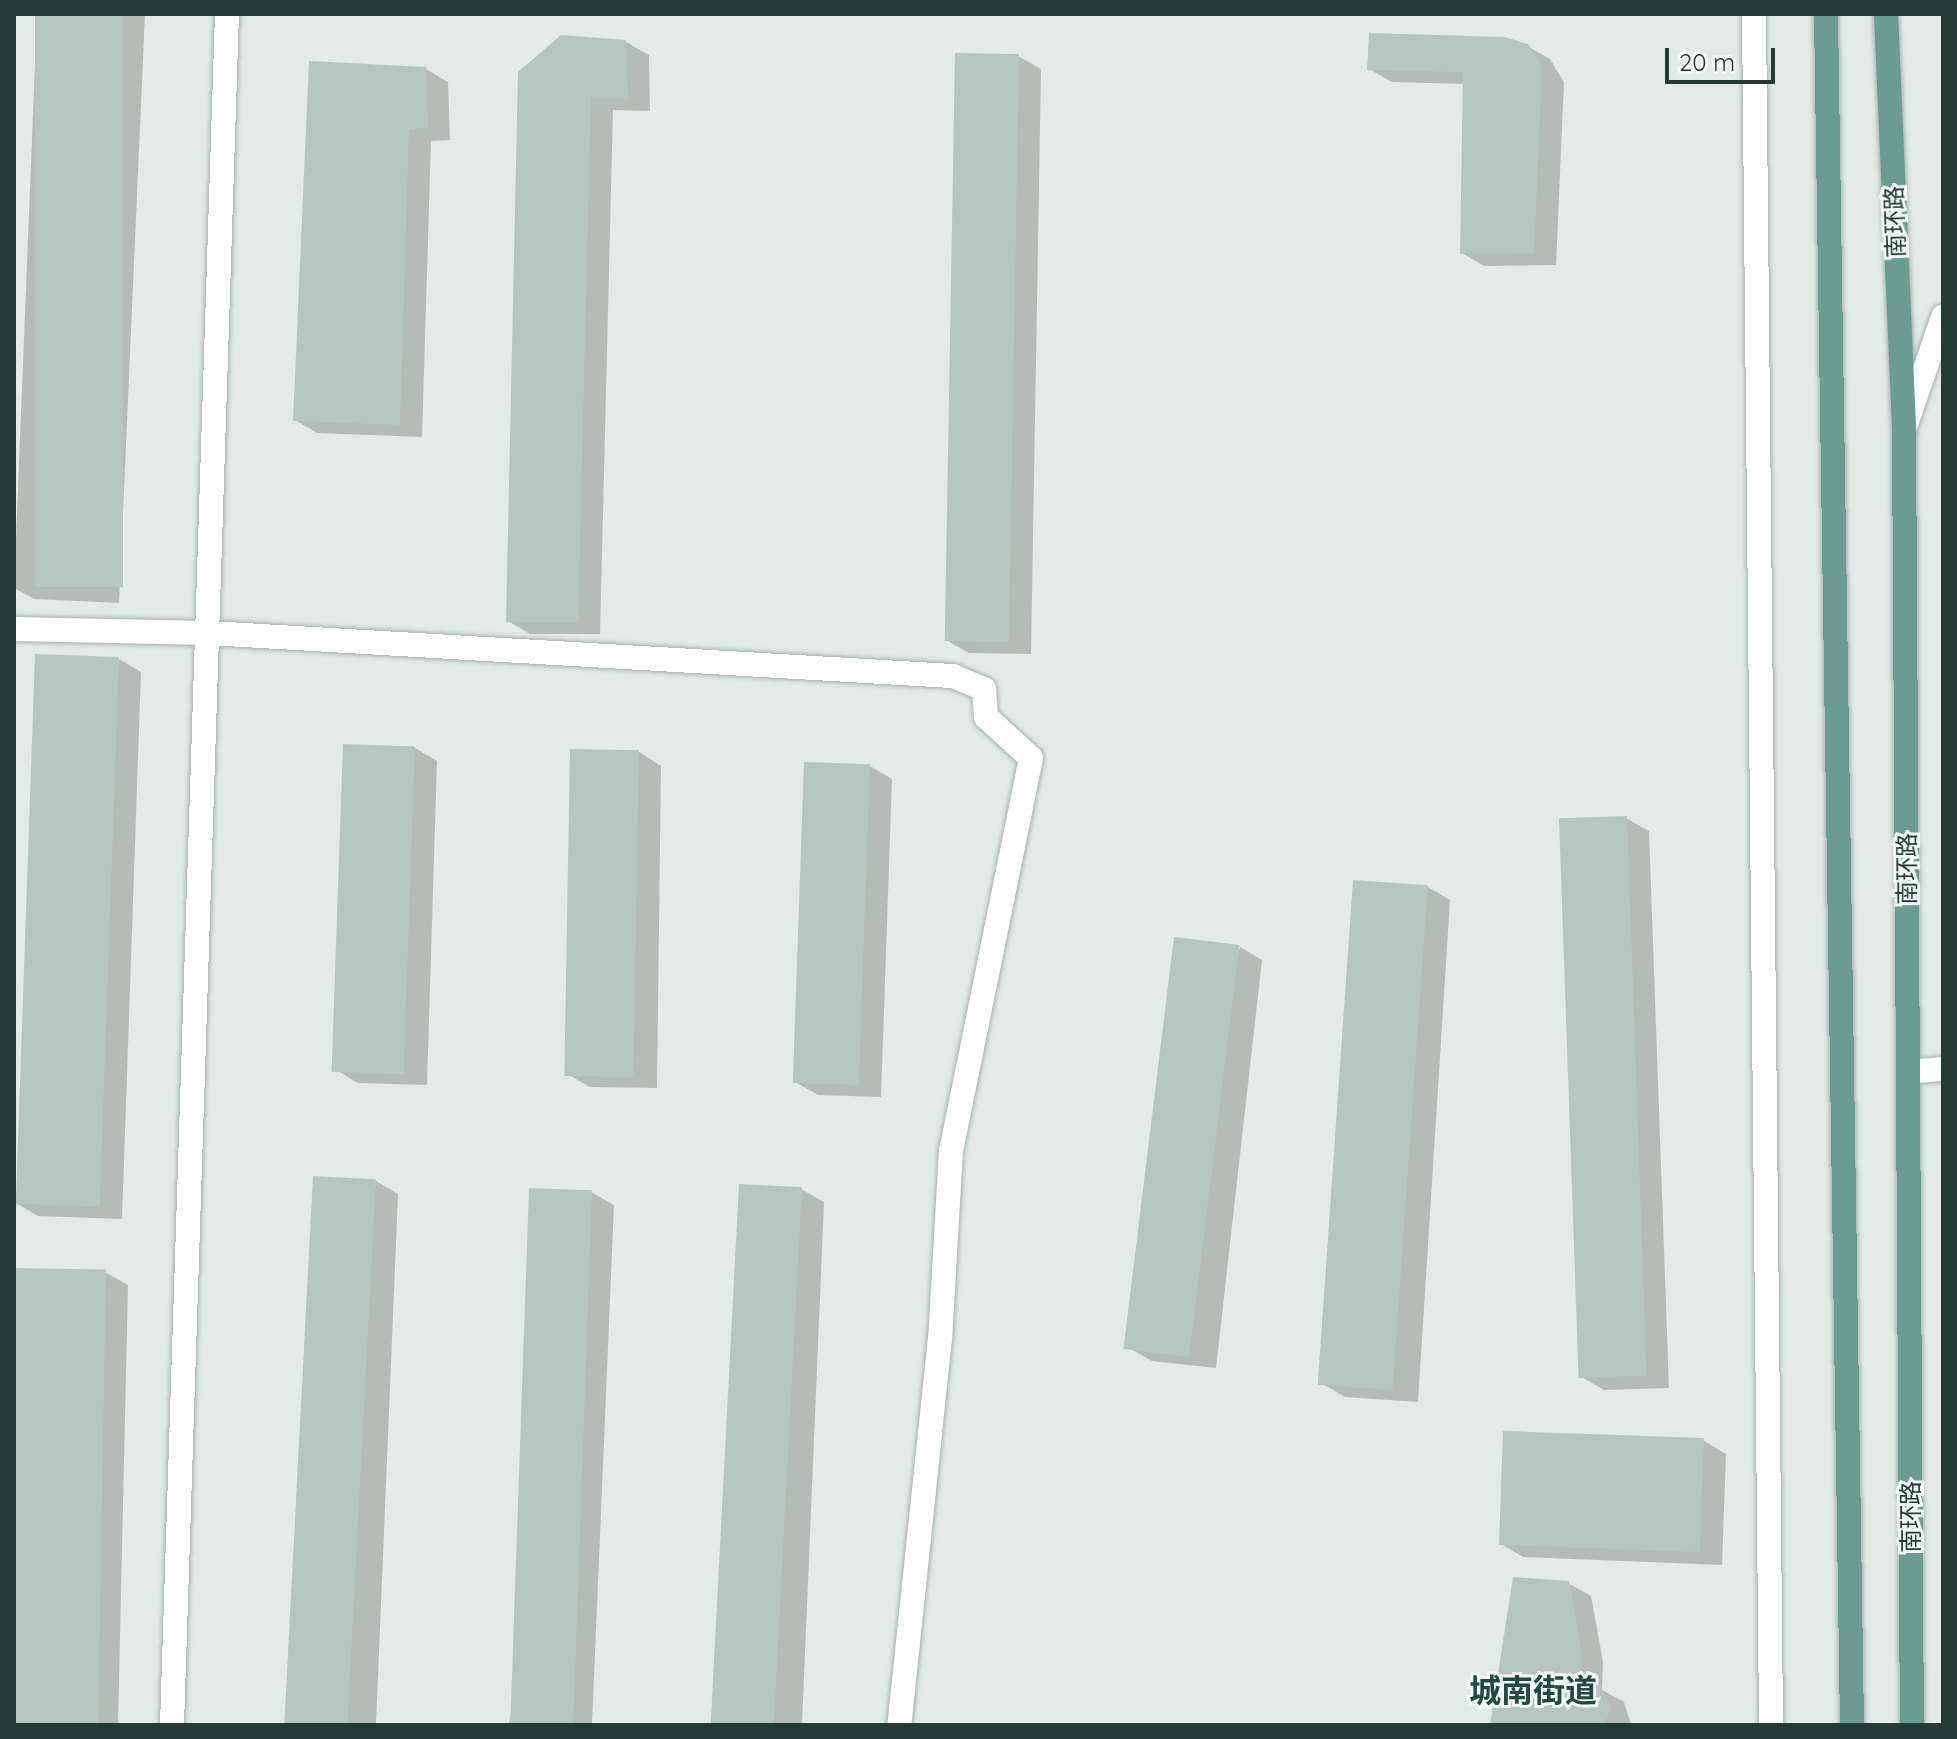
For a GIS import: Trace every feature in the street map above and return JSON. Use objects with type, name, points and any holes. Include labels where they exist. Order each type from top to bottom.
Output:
[{"type":"main road","points":[[1826,14],[1852,1725]]},
{"type":"main road","name":"南环路","points":[[1886,14],[1904,433],[1912,1725]]},
{"type":"street","points":[[172,1725],[227,14]]},
{"type":"street","points":[[1754,14],[1771,1725]]},
{"type":"street","points":[[1904,433],[1943,317]]},
{"type":"street","points":[[14,629],[209,633],[953,676],[984,689],[986,717],[1031,758],[951,1150],[940,1338],[899,1725]]},
{"type":"street","points":[[1908,1072],[1943,1069]]},
{"type":"building","points":[[35,14],[123,14],[123,587],[35,587]]},
{"type":"building","points":[[1369,33],[1505,37],[1528,44],[1542,67],[1534,253],[1460,254],[1463,72],[1367,70]]},
{"type":"building","points":[[561,35],[626,40],[628,99],[591,98],[578,622],[506,622],[518,72]]},
{"type":"building","points":[[955,53],[1019,54],[1009,642],[945,641]]},
{"type":"building","points":[[309,61],[426,67],[428,128],[409,129],[400,425],[293,421]]},
{"type":"building","points":[[35,654],[119,657],[100,1207],[16,1204]]},
{"type":"building","points":[[343,744],[415,747],[404,1074],[332,1072]]},
{"type":"building","points":[[570,749],[639,750],[633,1077],[564,1076]]},
{"type":"building","points":[[804,762],[870,764],[859,1085],[793,1083]]},
{"type":"building","points":[[1627,816],[1647,1376],[1579,1378],[1559,818]]},
{"type":"building","points":[[1353,880],[1428,885],[1393,1390],[1318,1385]]},
{"type":"building","points":[[1174,937],[1240,945],[1189,1357],[1123,1349]]},
{"type":"building","points":[[313,1176],[376,1179],[347,1725],[284,1724]]},
{"type":"building","points":[[739,1184],[802,1187],[774,1725],[711,1724]]},
{"type":"building","points":[[529,1188],[592,1190],[573,1725],[510,1725]]},
{"type":"building","points":[[14,1268],[106,1270],[98,1725],[14,1725]]},
{"type":"building","points":[[1503,1431],[1704,1438],[1700,1552],[1499,1545]]},
{"type":"building","points":[[1513,1577],[1569,1581],[1581,1648],[1580,1677],[1601,1686],[1611,1709],[1604,1725],[1490,1725]]},
{"type":"district","name":"城南街道","points":[[1533,1690]]}]
